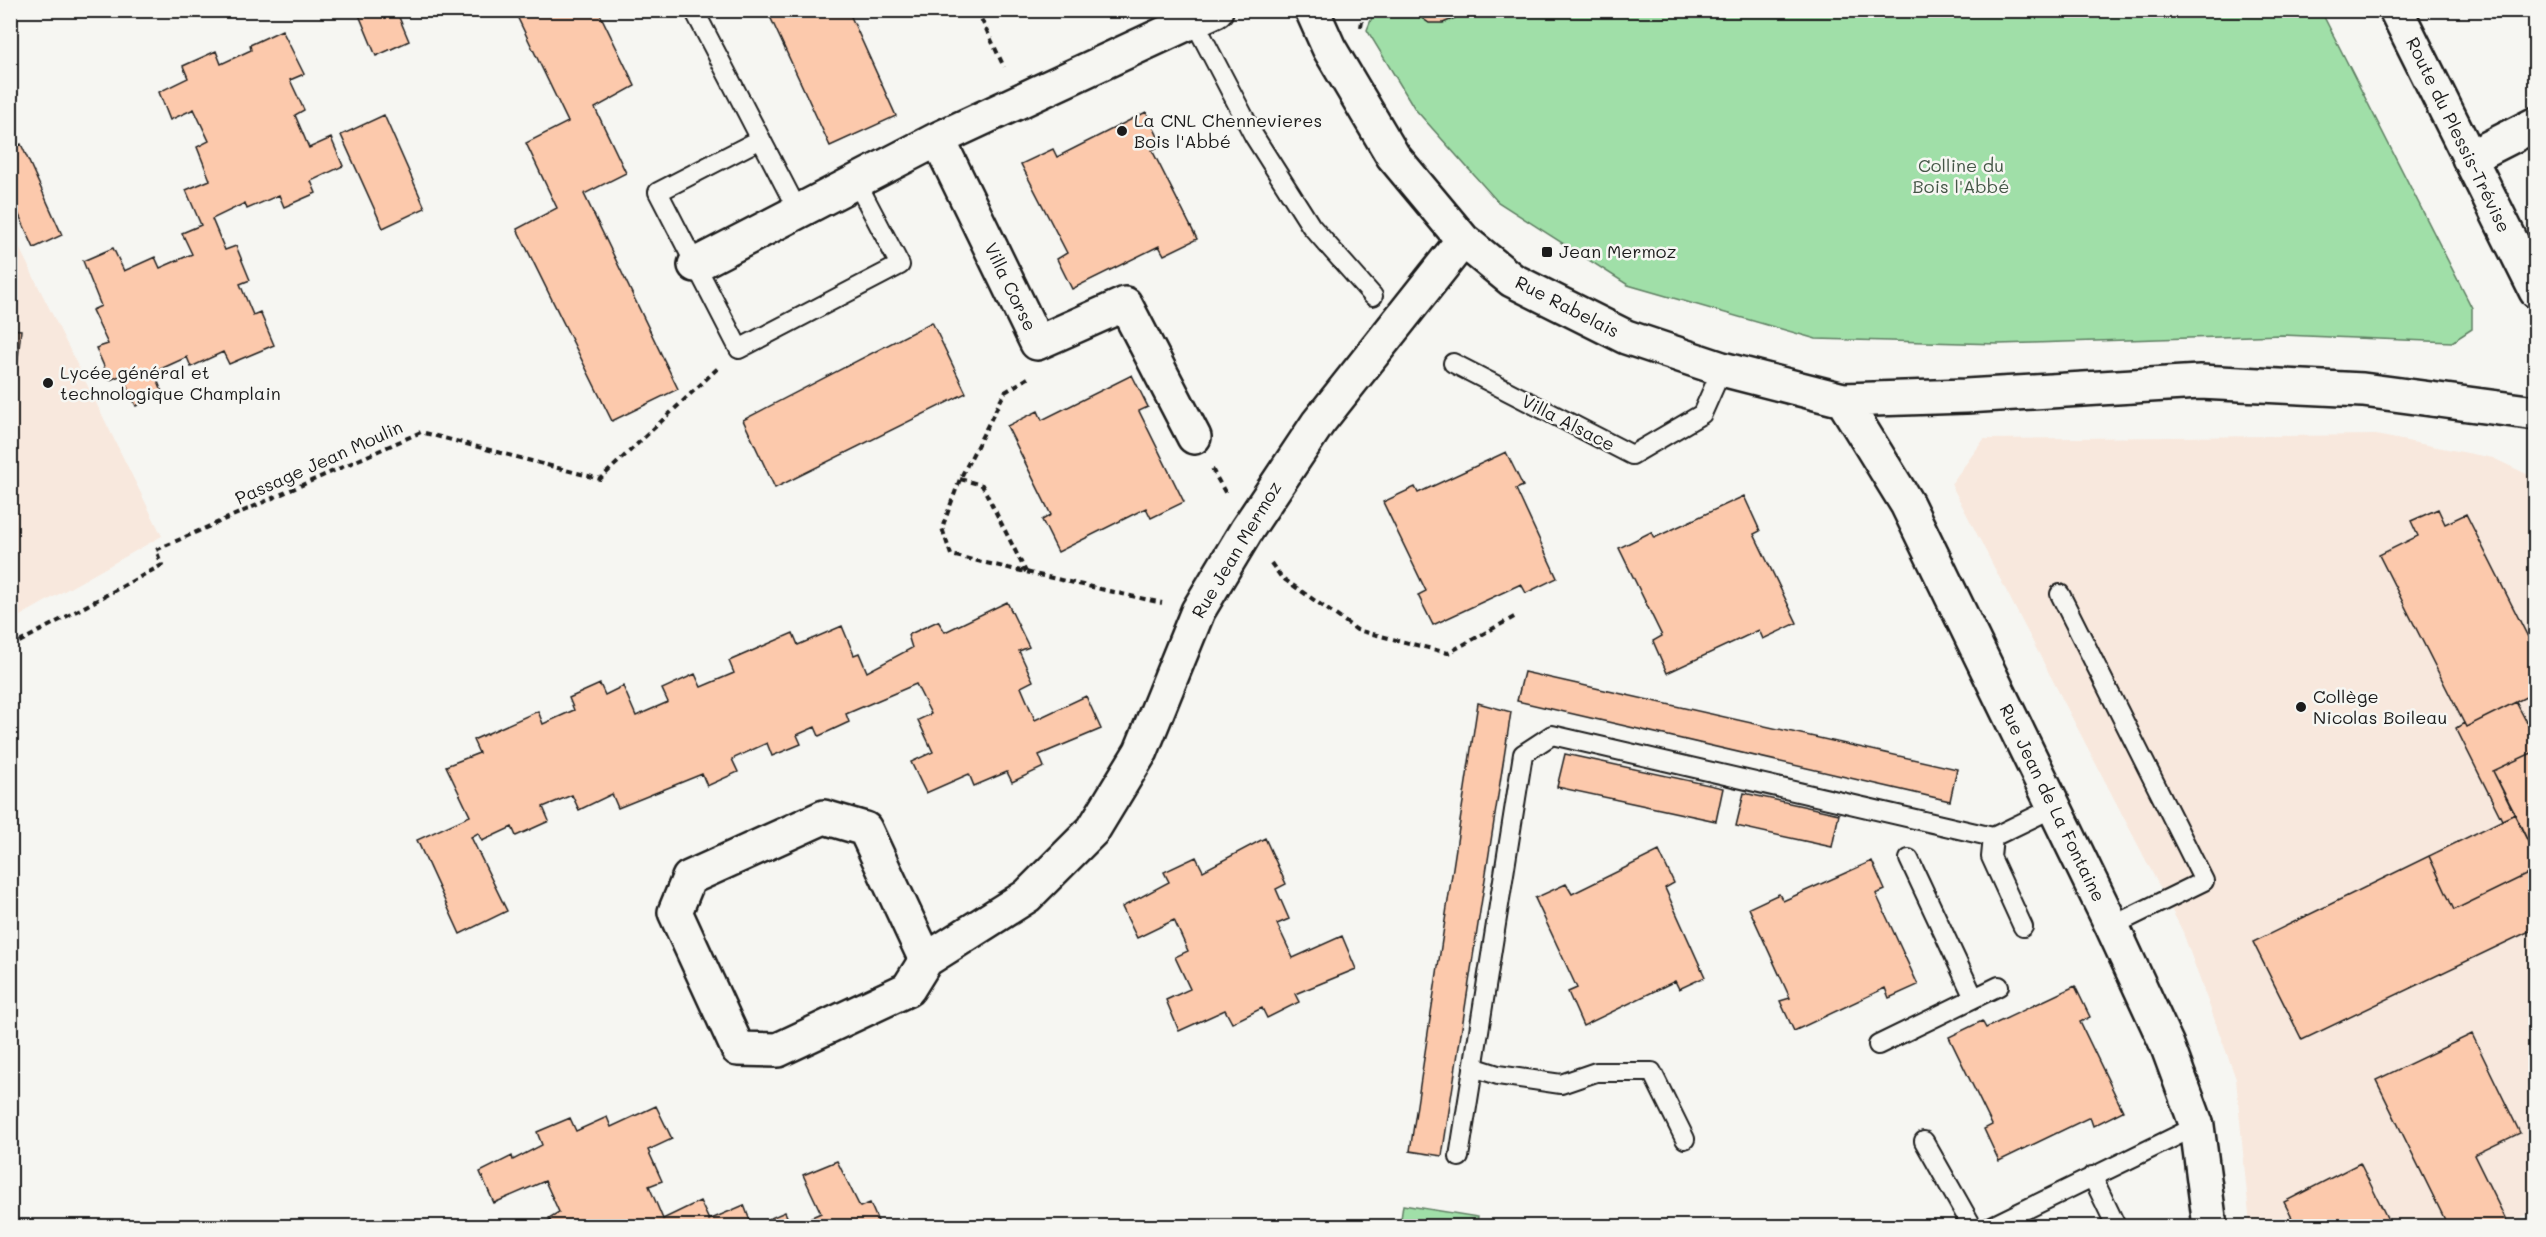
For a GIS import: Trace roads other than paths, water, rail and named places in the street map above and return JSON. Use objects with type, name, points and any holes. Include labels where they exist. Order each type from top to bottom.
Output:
[{"type":"street","name":"Rue Rabelais","points":[[1312,10],[1329,48],[1394,156],[1463,240],[1512,280],[1626,337],[1722,369],[1843,400],[1966,396],[2200,382],[2363,390],[2535,413]]},
{"type":"street","name":"Route du Plessis-Trévise","points":[[2396,10],[2535,291]]},
{"type":"street","points":[[695,265],[938,139],[1205,16]]},
{"type":"street","points":[[2469,158],[2535,124]]},
{"type":"street","name":"Villa Corse","points":[[938,139],[1037,343],[1125,304],[1194,437]]},
{"type":"street","name":"Rue Jean Mermoz","points":[[926,960],[1027,896],[1093,830],[1141,751],[1198,611],[1246,531],[1318,423],[1463,240]]},
{"type":"street","name":"Rue Jean de La Fontaine","points":[[1843,400],[1907,504],[2167,1045],[2197,1126],[2210,1227]]},
{"type":"street","points":[[824,818],[865,829],[926,960],[908,989],[778,1050],[738,1049],[675,912],[689,878],[824,818]]},
{"type":"lane","points":[[694,10],[798,212]]},
{"type":"lane","points":[[1205,16],[1254,136],[1311,226],[1374,296]]},
{"type":"lane","points":[[761,139],[658,192],[739,349],[900,265],[856,181]]},
{"type":"lane","name":"Villa Alsace","points":[[1453,363],[1632,455],[1702,414],[1722,369]]},
{"type":"lane","points":[[2060,594],[2204,881],[2112,927]]},
{"type":"lane","points":[[1460,1157],[1523,754],[1552,735],[1993,837],[2053,808]]},
{"type":"lane","points":[[1993,837],[1991,857],[2023,927]]},
{"type":"lane","points":[[1908,859],[1974,998]]},
{"type":"lane","points":[[1878,1045],[1999,986]]},
{"type":"lane","points":[[1473,1067],[1498,1075],[1561,1084],[1596,1072],[1652,1072],[1684,1139]]},
{"type":"lane","points":[[1992,1227],[2197,1126]]},
{"type":"lane","points":[[1924,1141],[1972,1227]]},
{"type":"lane","points":[[2092,1176],[2116,1227]]},
{"type":"place","name":"La CNL Chennevieres Bois l'Abbé","points":[[1122,131]]},
{"type":"place","name":"Jean Mermoz","points":[[1547,252]]},
{"type":"place","name":"Lycée général et technologique Champlain","points":[[48,383]]},
{"type":"place","name":"Collège Nicolas Boileau","points":[[2301,707]]},
{"type":"park label","name":"Colline du Bois l'Abbé","points":[[1961,176]]}]
